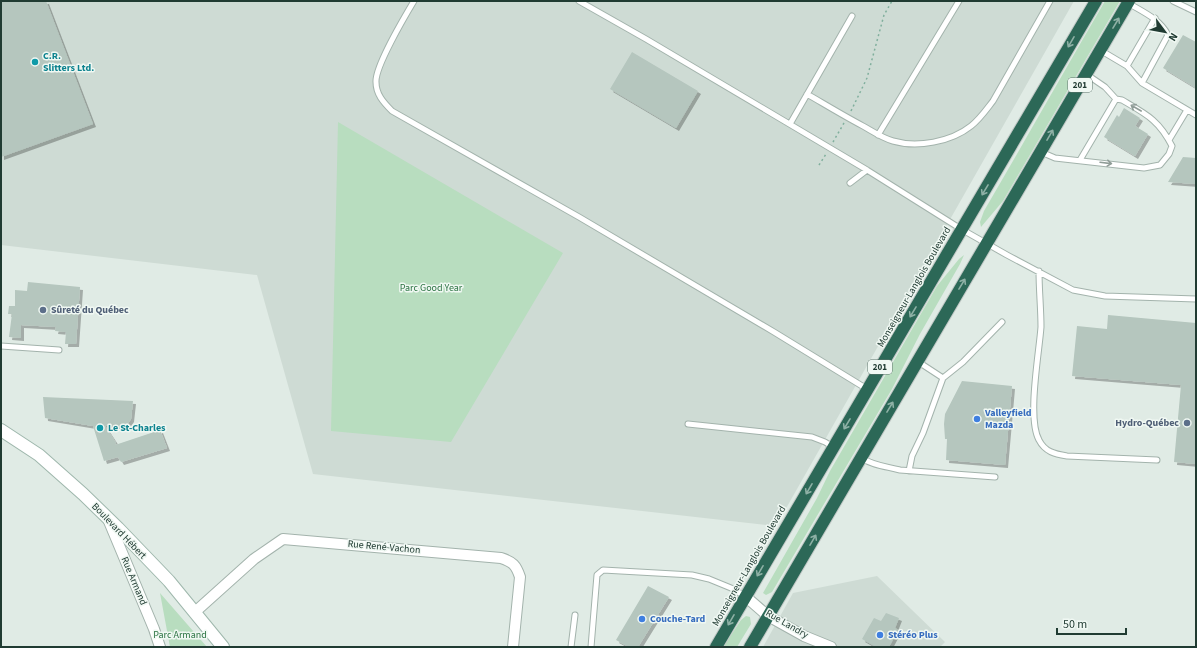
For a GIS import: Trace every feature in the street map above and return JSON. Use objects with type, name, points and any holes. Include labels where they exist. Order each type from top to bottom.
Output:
[{"type":"highway","name":"Monseigneur-Langlois Boulevard","points":[[716,647],[1096,1]]},
{"type":"highway","name":"201","points":[[750,647],[1129,2]]},
{"type":"main road","name":"Boulevard Hébert","points":[[1,430],[39,455],[106,516],[169,580],[223,647]]},
{"type":"street","name":"Rue Armand","points":[[106,516],[152,622],[160,647]]},
{"type":"street","name":"Rue René-Vachon","points":[[195,612],[254,559],[283,538],[501,558],[511,562],[518,569],[520,577],[514,647]]},
{"type":"street","name":"Rue Landry","points":[[745,596],[768,616],[804,636],[831,647]]},
{"type":"lane","points":[[414,1],[378,66],[375,80],[382,101],[392,110],[579,217],[774,332],[867,389]]},
{"type":"lane","points":[[580,1],[830,147],[961,230],[1073,290],[1105,296],[1196,299]]},
{"type":"lane","points":[[878,135],[959,1]]},
{"type":"lane","points":[[807,94],[878,135],[892,140],[903,143],[926,143],[948,138],[970,127],[982,116],[993,100],[1050,1]]},
{"type":"lane","points":[[1173,1],[1196,12]]},
{"type":"lane","points":[[1129,2],[1155,18],[1166,30],[1168,35],[1142,83]]},
{"type":"lane","points":[[790,124],[852,16]]},
{"type":"lane","points":[[1127,66],[1155,18]]},
{"type":"lane","points":[[1100,50],[1127,66],[1142,83],[1196,115]]},
{"type":"lane","points":[[1041,152],[1055,158],[1144,168],[1160,165],[1169,154],[1172,146],[1155,121],[1122,100],[1116,99],[1105,87],[1086,74]]},
{"type":"lane","points":[[1080,160],[1116,99]]},
{"type":"lane","points":[[1169,140],[1187,110]]},
{"type":"lane","points":[[850,183],[867,170]]},
{"type":"lane","points":[[1039,272],[1041,326],[1034,408],[1038,440],[1053,454],[1157,460]]},
{"type":"lane","points":[[908,470],[912,456],[923,433],[943,378],[963,362],[1002,322]]},
{"type":"lane","points":[[1,346],[59,350]]},
{"type":"lane","points":[[917,361],[943,378]]},
{"type":"lane","points":[[688,424],[812,437],[833,447]]},
{"type":"lane","points":[[861,458],[876,465],[908,470],[995,477]]},
{"type":"lane","points":[[590,647],[597,575],[603,570],[692,575],[709,579],[731,588],[745,596]]},
{"type":"lane","points":[[571,647],[575,615]]},
{"type":"path","points":[[819,165],[847,118],[865,83],[871,68],[884,15],[892,1]]},
{"type":"shaded area","points":[[1,1],[1074,1],[776,526],[313,474],[257,275],[1,245]]},
{"type":"shaded area","points":[[877,576],[945,642],[940,647],[763,647],[793,593]]},
{"type":"green space","points":[[1105,1],[1120,1],[1003,201],[981,227],[980,222],[984,211]]},
{"type":"green space","name":"Parc Good Year","points":[[338,122],[563,253],[451,442],[331,431]]},
{"type":"green space","points":[[964,255],[920,334],[892,389],[772,592],[766,595],[763,593],[817,498],[830,471],[937,286]]},
{"type":"green space","name":"Parc Armand","points":[[160,593],[207,647],[170,647]]},
{"type":"green space","points":[[746,616],[750,617],[751,624],[737,647],[723,647],[741,620]]},
{"type":"building","name":"C.R. Slitters Ltd.","points":[[1,1],[46,1],[93,124],[1,157]]},
{"type":"building","points":[[1183,35],[1196,42],[1196,88],[1163,68]]},
{"type":"building","points":[[632,52],[698,91],[676,128],[610,89]]},
{"type":"building","points":[[1124,108],[1140,118],[1135,126],[1148,134],[1135,156],[1104,137],[1117,115],[1119,117]]},
{"type":"building","points":[[1183,157],[1196,158],[1196,184],[1168,182]]},
{"type":"building","name":"Sûreté du Québec","points":[[28,282],[80,287],[76,344],[65,344],[66,332],[55,331],[56,327],[21,325],[21,338],[9,337],[12,314],[8,314],[9,306],[15,306],[15,290],[27,291]]},
{"type":"building","name":"Hydro-Québec","points":[[1108,315],[1196,323],[1196,464],[1174,462],[1181,385],[1072,376],[1077,326],[1107,329]]},
{"type":"building","name":"Valleyfield Mazda","points":[[962,381],[1012,386],[1005,465],[946,460],[947,439],[945,439],[945,414]]},
{"type":"building","name":"Le St-Charles","points":[[43,397],[133,401],[131,419],[126,426],[105,426],[116,443],[115,445],[160,430],[167,448],[121,462],[118,457],[104,461],[93,426],[45,418]]},
{"type":"building","name":"Couche-Tard","points":[[648,586],[669,597],[638,647],[629,647],[616,640]]},
{"type":"building","name":"Stéréo Plus","points":[[886,613],[899,618],[895,628],[898,630],[889,647],[876,647],[862,639],[874,618],[881,621]]},
{"type":"place","name":"C.R. Slitters Ltd.","points":[[35,62]]},
{"type":"place","name":"Sûreté du Québec","points":[[43,310]]},
{"type":"place","name":"Valleyfield Mazda","points":[[977,419]]},
{"type":"place","name":"Hydro-Québec","points":[[1187,423]]},
{"type":"place","name":"Le St-Charles","points":[[100,428]]},
{"type":"place","name":"Couche-Tard","points":[[642,619]]},
{"type":"place","name":"Stéréo Plus","points":[[880,635]]}]
